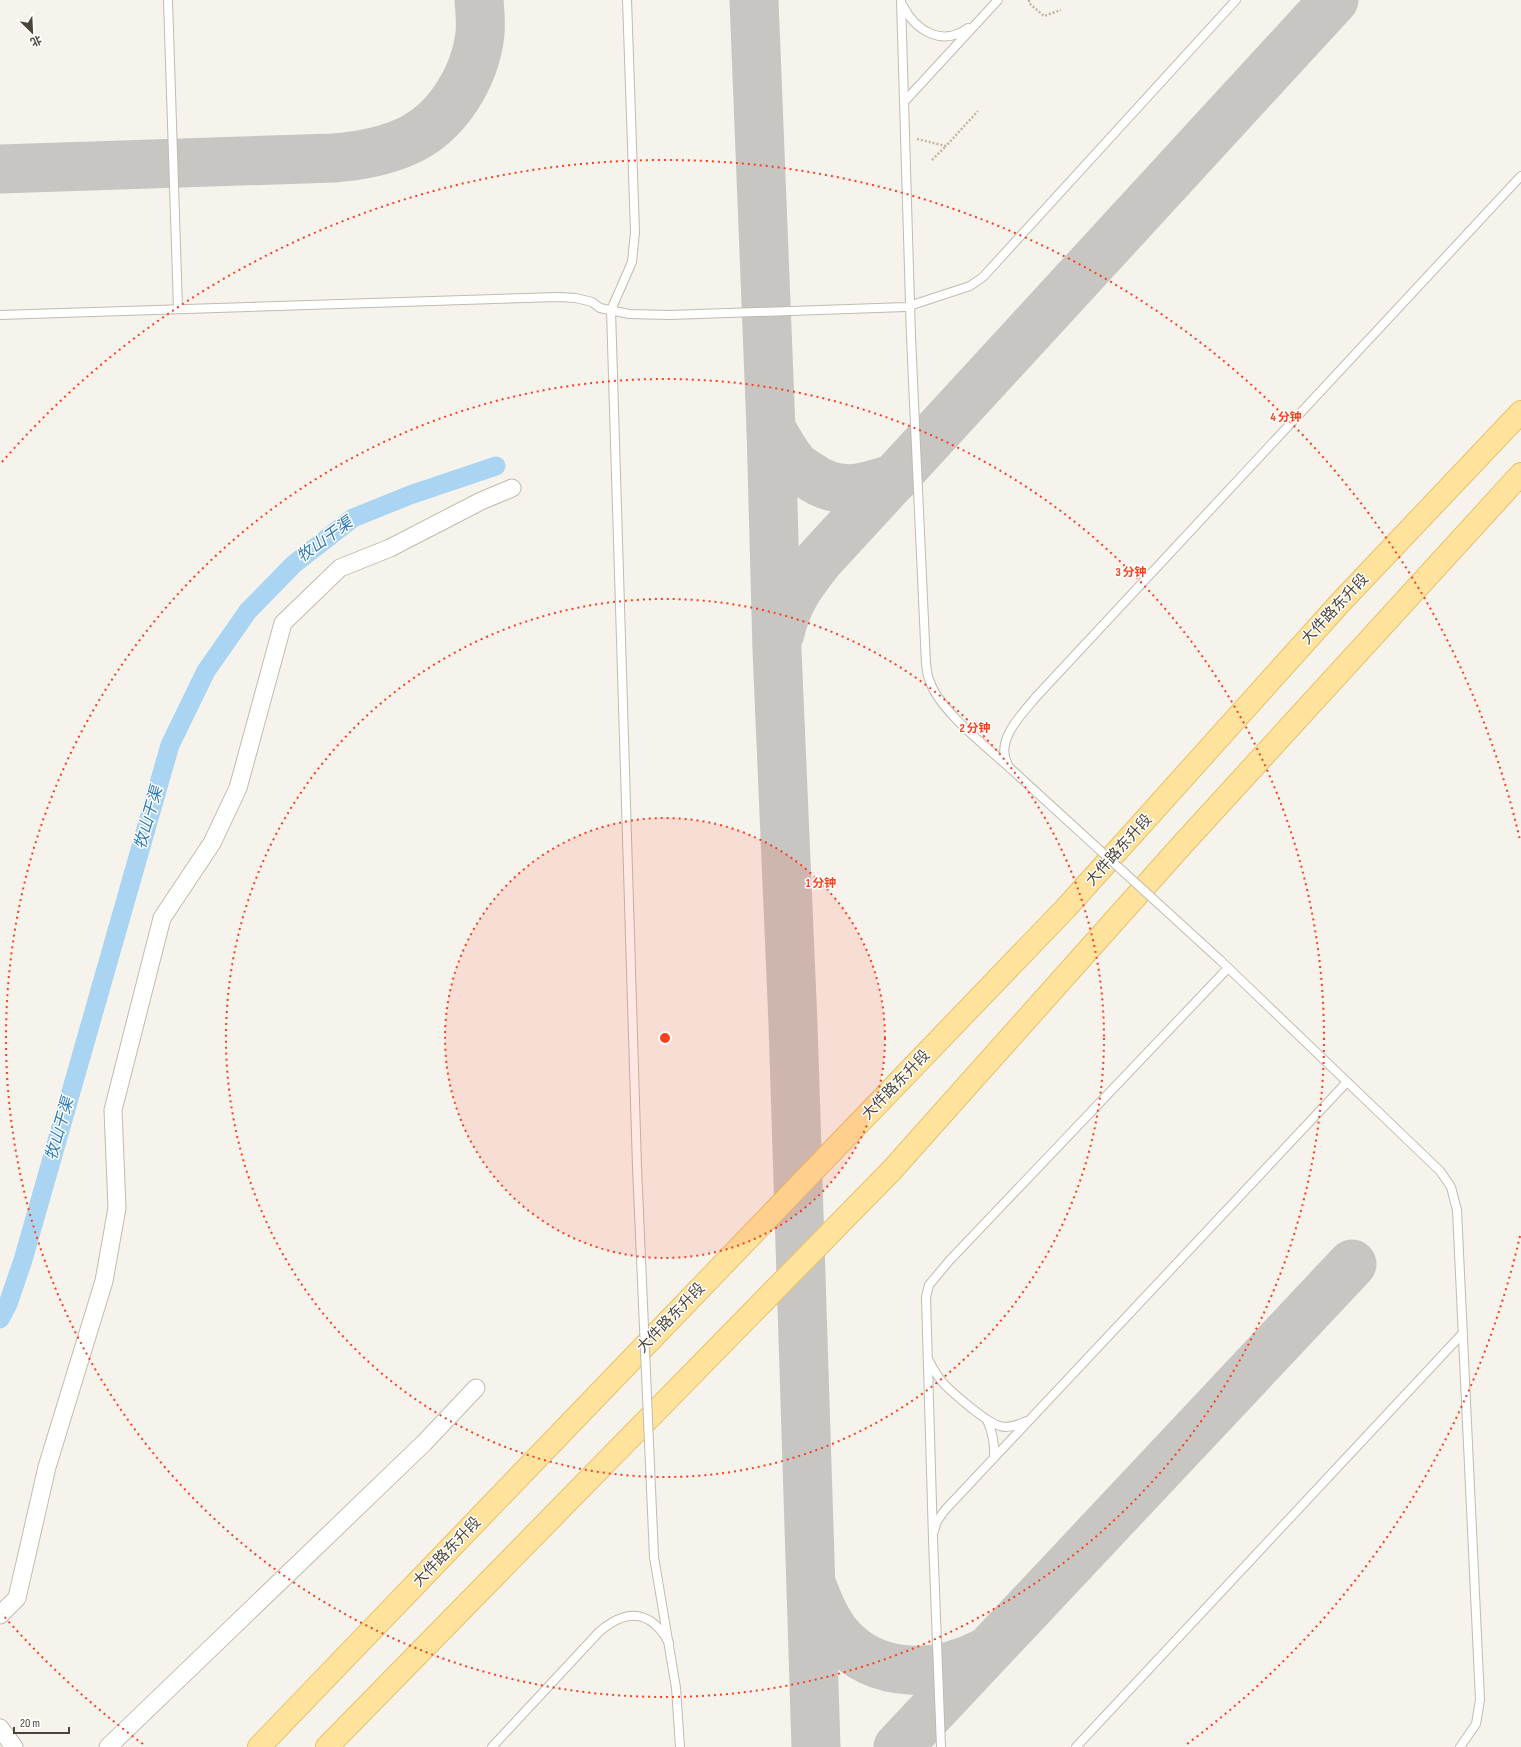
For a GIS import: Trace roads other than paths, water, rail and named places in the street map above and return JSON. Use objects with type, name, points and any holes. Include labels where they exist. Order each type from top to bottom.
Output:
[{"type":"main road","name":"大件路东升段","points":[[259,1747],[1065,909],[1340,603],[1521,412]]},
{"type":"main road","points":[[327,1747],[892,1170],[1181,846],[1521,474]]},
{"type":"street","points":[[0,1615],[17,1598],[47,1467],[104,1280],[117,1208],[113,1110],[162,918],[212,843],[238,788],[283,623],[340,568],[390,548],[481,501],[512,488]]},
{"type":"street","points":[[108,1747],[424,1443],[476,1388]]},
{"type":"street","points":[[0,1728],[14,1747]]},
{"type":"lane","points":[[168,0],[178,309]]},
{"type":"lane","points":[[627,0],[636,232],[632,262],[610,310],[637,1167],[654,1557],[676,1688],[680,1747]]},
{"type":"lane","points":[[904,102],[998,0]]},
{"type":"lane","points":[[0,315],[558,297],[576,298],[592,302],[600,308],[629,314],[670,315],[910,306],[970,286],[983,277],[1236,0]]},
{"type":"lane","points":[[901,2],[909,18],[918,27],[929,34],[947,36],[962,33],[980,19]]},
{"type":"lane","points":[[901,2],[910,306],[928,679],[945,708],[1220,960],[1440,1171],[1451,1187],[1457,1210],[1480,1700],[1476,1724],[1460,1747]]},
{"type":"lane","points":[[1011,769],[1005,759],[1004,750],[1010,730],[1021,715],[1521,176]]},
{"type":"lane","points":[[941,1747],[926,1297],[929,1285],[949,1261],[1228,968]]},
{"type":"lane","points":[[933,1539],[937,1521],[945,1510],[1347,1082]]},
{"type":"lane","points":[[1076,1747],[1463,1333]]},
{"type":"lane","points":[[928,1358],[934,1371],[944,1384],[987,1420],[1001,1427],[1012,1426],[1028,1421]]},
{"type":"lane","points":[[987,1420],[995,1442],[994,1457]]},
{"type":"lane","points":[[492,1747],[599,1632],[616,1619],[626,1616],[647,1618],[662,1630],[669,1643]]},
{"type":"waterway","name":"牧山干渠","points":[[0,1319],[8,1304],[23,1260],[170,745],[206,671],[248,611],[294,564],[353,518],[410,495],[496,466]]}]
